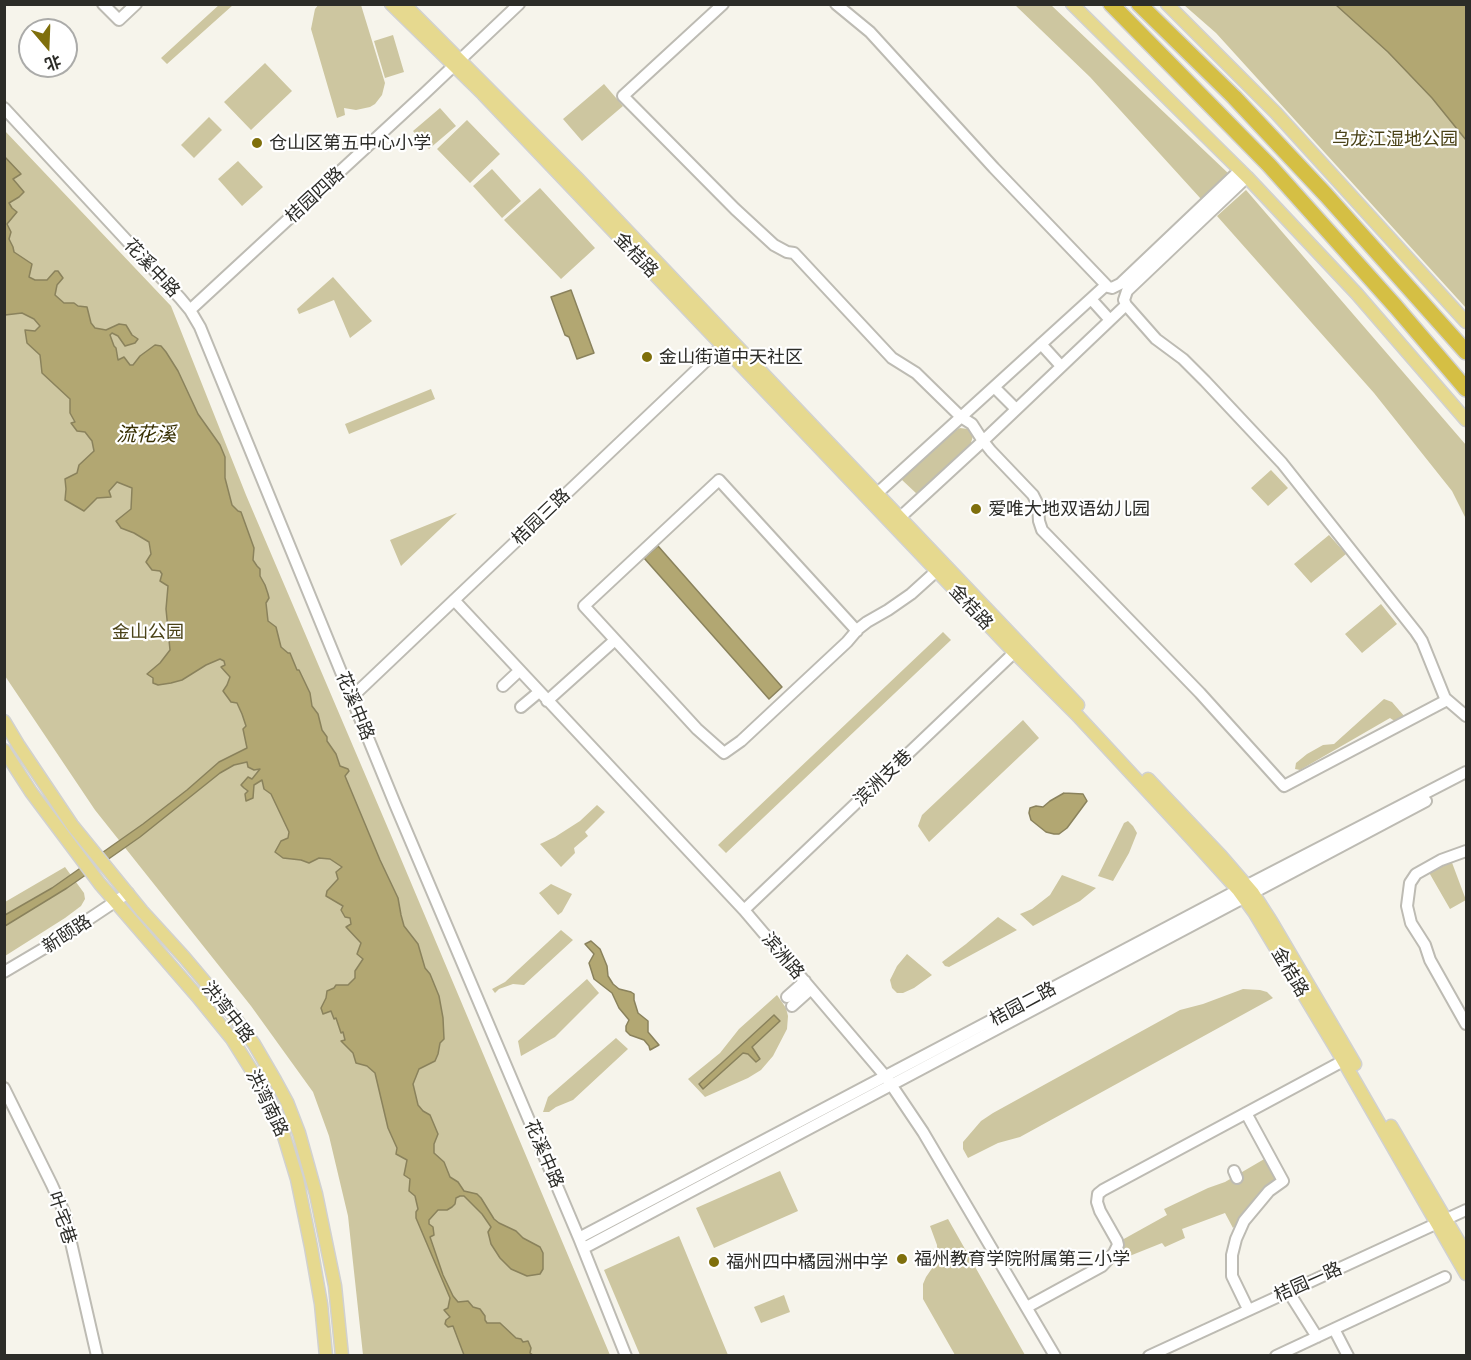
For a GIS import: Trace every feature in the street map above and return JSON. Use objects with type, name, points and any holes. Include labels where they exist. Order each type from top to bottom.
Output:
[{"type":"highway","points":[[1111,4],[1269,165],[1467,389]]},
{"type":"highway","points":[[1139,4],[1234,97],[1326,195],[1467,352]]},
{"type":"main road","name":"金桔路","points":[[391,4],[457,63],[726,342],[1017,649],[1190,837],[1245,892],[1254,912],[1343,1061],[1442,1221],[1467,1274]]},
{"type":"main road","points":[[404,4],[457,63]]},
{"type":"main road","points":[[1072,4],[1243,174],[1357,294],[1467,420]]},
{"type":"main road","points":[[1167,4],[1276,113],[1467,322]]},
{"type":"main road","name":"洪湾中路","points":[[4,722],[72,825],[241,1026],[264,1060],[287,1102],[300,1136],[320,1212],[335,1286],[342,1356]]},
{"type":"main road","name":"洪湾南路","points":[[4,750],[56,827],[100,884],[232,1039],[267,1095],[283,1133],[297,1179],[321,1304],[326,1356]]},
{"type":"main road","points":[[1245,892],[1277,931],[1442,1221],[1467,1254]]},
{"type":"street","points":[[103,4],[119,20],[136,4]]},
{"type":"street","name":"桔园四路","points":[[190,310],[519,4]]},
{"type":"street","points":[[723,4],[623,96],[735,209],[780,249],[794,253],[892,358],[916,373],[975,428],[983,441],[1033,495],[1038,505],[1042,530],[1200,693],[1284,786],[1447,700]]},
{"type":"street","points":[[836,4],[870,33],[1105,286],[1112,288],[1120,284],[1243,174]]},
{"type":"street","name":"花溪中路","points":[[4,108],[190,310],[207,345],[395,804],[581,1243],[626,1356]]},
{"type":"street","points":[[1243,174],[1131,287],[1125,296],[1126,305],[1156,339],[1183,359],[1205,381],[1282,463],[1416,632],[1447,700],[1467,716]]},
{"type":"street","points":[[874,497],[1105,286]]},
{"type":"street","points":[[1090,299],[1110,320]]},
{"type":"street","points":[[896,521],[1126,305]]},
{"type":"street","name":"桔园三路","points":[[352,697],[726,342]]},
{"type":"street","points":[[1041,344],[1061,366]]},
{"type":"street","points":[[994,387],[1016,409]]},
{"type":"street","points":[[857,631],[718,480],[584,606],[693,724],[724,753],[741,741],[867,622],[910,594],[940,567]]},
{"type":"street","name":"滨洲路","points":[[454,600],[744,910],[889,1081],[928,1141],[1055,1356]]},
{"type":"street","points":[[547,701],[615,640]]},
{"type":"street","name":"滨洲支巷","points":[[744,910],[1017,649]]},
{"type":"street","points":[[503,686],[519,671]]},
{"type":"street","points":[[521,707],[539,692]]},
{"type":"street","name":"桔园二路","points":[[581,1243],[1245,892],[1467,771]]},
{"type":"street","name":"桔园二路","points":[[1245,892],[1467,780]]},
{"type":"street","points":[[1467,851],[1441,860],[1416,874],[1409,888],[1407,906],[1413,928],[1425,945],[1430,960],[1467,1024]]},
{"type":"street","name":"新颐路","points":[[4,972],[53,943],[128,893]]},
{"type":"street","points":[[789,1002],[808,985]]},
{"type":"street","points":[[1026,1307],[1102,1266],[1114,1253],[1118,1245],[1117,1241],[1096,1202],[1098,1194],[1103,1190],[1343,1061]]},
{"type":"street","name":"叶宅巷","points":[[4,1088],[64,1212],[97,1356]]},
{"type":"street","points":[[1246,1113],[1283,1181],[1269,1191],[1244,1221],[1236,1239],[1232,1276],[1248,1310]]},
{"type":"street","name":"桔园一路","points":[[1149,1356],[1467,1210]]},
{"type":"street","points":[[1276,1356],[1445,1277]]},
{"type":"street","points":[[1292,1290],[1320,1336]]},
{"type":"street","points":[[1334,1329],[1348,1356]]},
{"type":"green space","points":[[220,4],[233,5],[167,64],[161,58]]},
{"type":"green space","points":[[319,4],[361,5],[385,83],[382,95],[375,104],[356,110],[344,108],[345,115],[337,118],[311,29],[315,9]]},
{"type":"green space","points":[[1015,5],[1051,5],[1229,174],[1201,199],[1090,77]]},
{"type":"green space","name":"乌龙江湿地公园","points":[[1184,5],[1347,5],[1466,128],[1466,308],[1216,33]]},
{"type":"green space","points":[[393,35],[404,72],[385,78],[374,41]]},
{"type":"green space","points":[[265,63],[292,91],[251,130],[224,102]]},
{"type":"green space","points":[[604,84],[623,106],[582,141],[563,119]]},
{"type":"green space","points":[[440,108],[456,126],[429,149],[413,131]]},
{"type":"green space","points":[[209,117],[222,130],[194,158],[181,145]]},
{"type":"green space","points":[[467,120],[500,154],[470,183],[437,149]]},
{"type":"green space","name":"金山公园","points":[[5,131],[171,306],[246,495],[610,1355],[363,1355],[348,1216],[329,1136],[313,1092],[251,1006],[95,810],[5,676]]},
{"type":"green space","points":[[238,161],[263,187],[242,206],[218,179]]},
{"type":"green space","points":[[492,169],[521,201],[502,218],[473,186]]},
{"type":"green space","points":[[540,188],[595,248],[561,279],[504,220]]},
{"type":"green space","points":[[1246,190],[1466,445],[1466,519],[1452,491],[1374,393],[1217,216]]},
{"type":"green space","points":[[333,277],[372,321],[350,338],[334,300],[299,314],[297,309]]},
{"type":"green space","points":[[431,389],[435,399],[349,434],[345,424]]},
{"type":"green space","points":[[960,428],[968,429],[973,436],[970,446],[918,495],[901,479],[952,432]]},
{"type":"green space","points":[[1271,470],[1288,488],[1268,506],[1251,488]]},
{"type":"green space","points":[[457,513],[401,566],[390,540]]},
{"type":"green space","points":[[1329,535],[1346,554],[1311,583],[1294,564]]},
{"type":"green space","points":[[1381,604],[1397,624],[1362,653],[1345,634]]},
{"type":"green space","points":[[943,632],[951,640],[726,853],[718,845]]},
{"type":"green space","points":[[1384,699],[1392,702],[1405,717],[1396,722],[1390,718],[1300,770],[1295,769],[1296,763],[1307,754],[1323,745],[1334,744]]},
{"type":"green space","points":[[1023,720],[1039,738],[929,842],[918,826],[922,815]]},
{"type":"green space","points":[[597,805],[605,812],[585,832],[588,836],[574,848],[575,853],[561,867],[540,844],[580,821]]},
{"type":"green space","points":[[1128,821],[1137,833],[1129,853],[1113,881],[1098,876],[1124,823]]},
{"type":"green space","points":[[1451,860],[1466,900],[1450,909],[1427,869]]},
{"type":"green space","points":[[65,867],[84,893],[85,899],[81,906],[5,956],[5,902]]},
{"type":"green space","points":[[1062,875],[1096,888],[1080,901],[1033,926],[1020,914],[1032,909],[1050,895]]},
{"type":"green space","points":[[551,884],[572,894],[558,915],[539,893]]},
{"type":"green space","points":[[998,917],[1017,930],[949,967],[945,966],[942,962]]},
{"type":"green space","points":[[561,930],[573,940],[524,985],[513,984],[495,993],[492,989],[505,982]]},
{"type":"green space","points":[[907,954],[932,975],[914,988],[897,993],[892,988],[890,980],[897,966]]},
{"type":"green space","points":[[587,979],[599,993],[555,1037],[521,1056],[518,1041]]},
{"type":"green space","points":[[1243,989],[1267,992],[1273,998],[1020,1137],[998,1143],[968,1158],[963,1149],[963,1142],[981,1121],[993,1113],[1180,1010]]},
{"type":"green space","points":[[777,995],[786,1008],[788,1016],[787,1029],[773,1056],[761,1070],[748,1078],[705,1097],[688,1079],[720,1053],[739,1029]]},
{"type":"green space","points":[[616,1038],[628,1049],[573,1100],[549,1112],[543,1112],[548,1097]]},
{"type":"green space","points":[[1266,1158],[1277,1180],[1233,1228],[1225,1213],[1182,1229],[1185,1238],[1165,1247],[1162,1243],[1122,1259],[1119,1250],[1122,1240],[1167,1215],[1164,1209],[1225,1182]]},
{"type":"green space","points":[[780,1171],[798,1211],[714,1248],[696,1208]]},
{"type":"green space","points":[[948,1219],[1025,1355],[955,1355],[923,1299],[923,1284],[937,1256],[937,1245],[930,1226]]},
{"type":"green space","points":[[679,1236],[728,1355],[640,1355],[604,1270]]},
{"type":"green space","points":[[784,1295],[790,1312],[761,1323],[754,1307]]},
{"type":"water","points":[[1336,5],[1466,5],[1466,140],[1432,98],[1388,52]]},
{"type":"water","name":"流花溪","points":[[4,156],[21,174],[13,179],[24,192],[9,203],[17,212],[7,224],[11,232],[9,239],[14,252],[32,264],[29,277],[35,280],[47,280],[55,271],[58,271],[63,278],[57,285],[55,295],[64,303],[87,307],[91,323],[95,328],[106,330],[119,324],[126,325],[132,335],[138,339],[135,343],[125,346],[118,336],[112,333],[110,335],[118,360],[124,357],[130,365],[133,365],[140,356],[155,345],[161,346],[178,371],[198,414],[220,445],[225,457],[225,478],[232,505],[241,512],[254,548],[253,560],[260,569],[260,576],[268,594],[269,598],[266,603],[268,621],[276,627],[281,647],[290,653],[299,670],[310,693],[312,706],[318,714],[322,730],[340,766],[349,771],[345,776],[398,898],[404,926],[418,944],[425,968],[439,996],[444,1039],[440,1043],[435,1061],[419,1069],[413,1084],[418,1105],[430,1115],[438,1134],[434,1144],[434,1153],[444,1162],[450,1177],[458,1182],[464,1191],[477,1194],[481,1198],[494,1219],[540,1247],[543,1253],[543,1269],[540,1274],[527,1276],[511,1269],[491,1244],[488,1232],[491,1227],[482,1214],[464,1196],[460,1196],[456,1198],[452,1207],[447,1210],[438,1210],[429,1220],[434,1235],[430,1237],[443,1275],[458,1302],[468,1301],[473,1307],[480,1309],[487,1323],[500,1323],[516,1338],[523,1342],[528,1341],[531,1348],[530,1353],[533,1355],[464,1355],[453,1326],[448,1327],[445,1324],[450,1317],[444,1310],[448,1308],[450,1298],[416,1218],[418,1209],[415,1196],[409,1191],[410,1179],[404,1175],[407,1160],[396,1154],[397,1148],[388,1128],[375,1073],[367,1066],[356,1063],[353,1053],[341,1041],[345,1040],[336,1018],[334,1019],[331,1011],[323,1014],[321,1008],[327,991],[336,985],[348,985],[355,978],[355,971],[363,959],[357,954],[361,943],[346,927],[351,924],[350,918],[345,917],[341,910],[343,906],[326,896],[327,891],[338,879],[336,872],[342,867],[330,859],[319,858],[309,863],[283,858],[275,852],[281,841],[288,838],[289,832],[271,794],[264,789],[262,780],[254,785],[253,798],[246,801],[245,794],[248,791],[241,785],[248,777],[252,779],[260,769],[254,770],[248,767],[247,762],[234,765],[220,773],[140,837],[67,888],[5,926],[5,915],[52,888],[143,824],[219,762],[247,748],[243,729],[246,726],[242,714],[237,703],[231,702],[223,691],[230,677],[221,667],[225,665],[224,661],[220,659],[182,680],[171,683],[158,685],[153,683],[153,678],[147,674],[170,650],[166,609],[168,586],[160,581],[162,574],[160,571],[152,570],[146,562],[151,554],[149,542],[121,528],[116,521],[131,509],[132,488],[117,482],[109,491],[111,497],[97,498],[84,511],[65,500],[65,479],[77,473],[79,465],[94,451],[92,441],[85,432],[77,431],[71,423],[75,422],[70,413],[70,399],[42,373],[40,355],[27,343],[25,330],[35,331],[40,326],[34,319],[22,313],[5,315]]},
{"type":"water","points":[[571,290],[594,353],[577,359],[551,297]]},
{"type":"water","points":[[658,546],[782,687],[769,699],[644,558]]},
{"type":"water","points":[[1064,793],[1083,794],[1087,801],[1067,828],[1059,834],[1046,832],[1031,820],[1030,808],[1043,807]]},
{"type":"water","points":[[591,941],[600,949],[607,966],[608,976],[613,984],[619,989],[634,994],[638,1013],[648,1021],[648,1032],[659,1045],[650,1050],[644,1040],[626,1031],[629,1020],[619,1008],[612,993],[594,979],[589,963],[594,954],[585,944]]},
{"type":"water","points":[[774,1015],[780,1021],[752,1047],[760,1059],[756,1062],[748,1054],[743,1053],[703,1089],[699,1084]]},
{"type":"place","name":"仓山区第五中心小学","points":[[257,143]]},
{"type":"place","name":"金山街道中天社区","points":[[647,357]]},
{"type":"place","name":"爱唯大地双语幼儿园","points":[[976,509]]},
{"type":"place","name":"福州教育学院附属第三小学","points":[[902,1259]]},
{"type":"place","name":"福州四中橘园洲中学","points":[[714,1262]]}]
